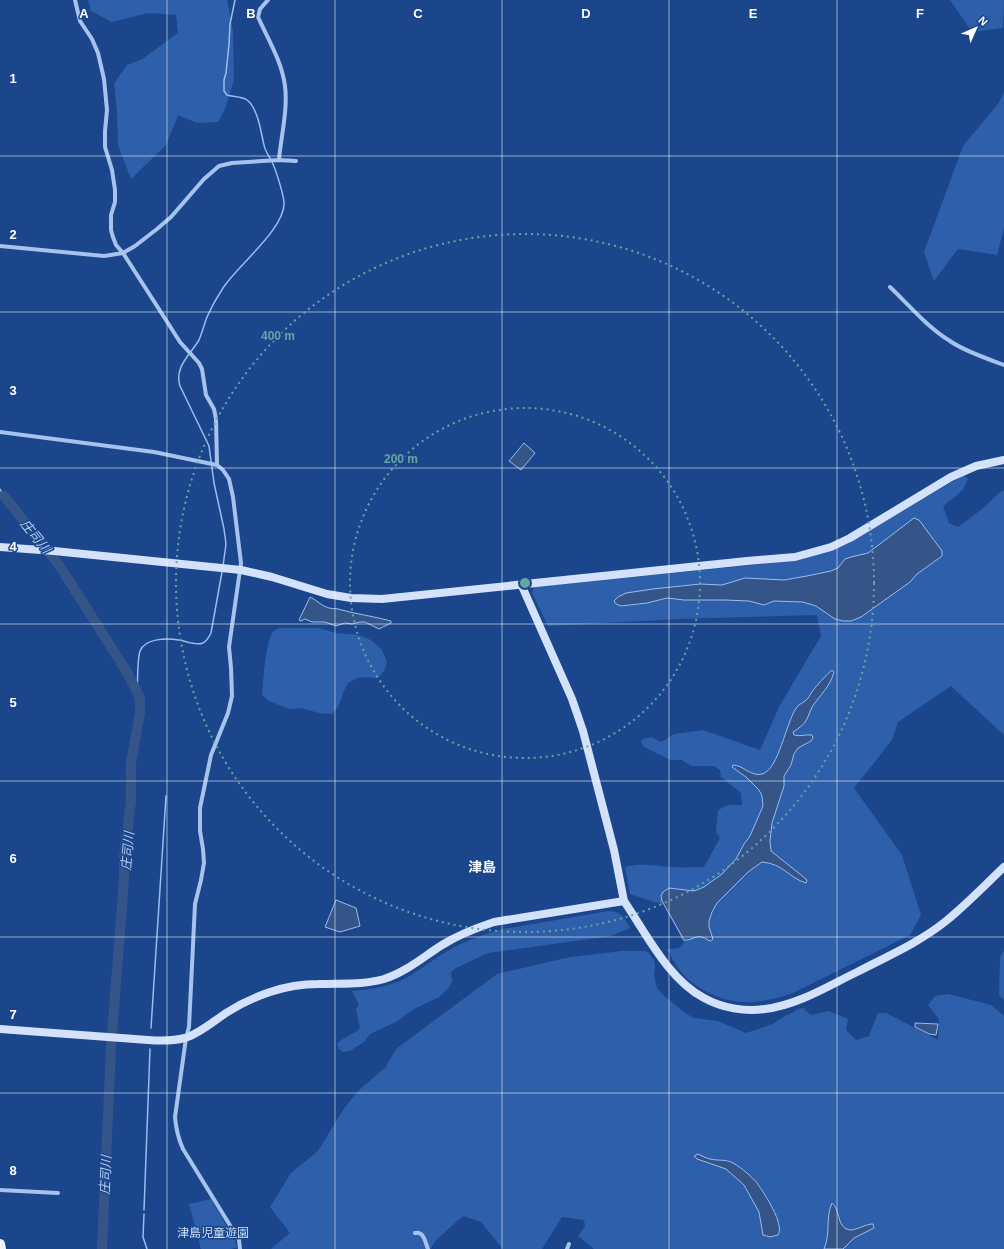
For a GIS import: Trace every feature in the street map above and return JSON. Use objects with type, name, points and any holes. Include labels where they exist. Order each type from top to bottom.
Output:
[{"type":"main road","points":[[0,1244],[1,1249]]},
{"type":"street","points":[[75,0],[80,21],[92,39],[98,53],[104,79],[107,110],[105,147],[112,170],[115,190],[111,215],[113,237],[116,245],[123,253],[180,342],[199,363],[202,369],[206,395],[214,409],[216,419],[217,465]]},
{"type":"street","points":[[268,0],[260,9],[258,17],[278,61],[285,85],[286,103],[279,160]]},
{"type":"street","points":[[0,246],[104,256],[123,253],[157,230],[171,217],[204,179],[219,166],[232,163],[279,160],[296,161]]},
{"type":"street","points":[[890,287],[930,326],[950,342],[1004,365]]},
{"type":"street","points":[[0,432],[154,452],[217,465],[223,470],[229,479],[233,497],[241,563],[229,647],[232,668],[232,696],[228,713],[211,755],[200,808],[200,831],[204,863],[195,904],[188,1027],[175,1118],[178,1139],[239,1240],[240,1249]]},
{"type":"street","points":[[0,547],[241,570],[272,577],[308,589],[351,598],[382,599],[795,557],[831,547],[850,538],[957,474],[976,466],[1004,460]]},
{"type":"street","points":[[521,584],[572,699],[584,731],[614,850],[625,903],[668,967],[684,985],[704,998],[726,1007],[745,1010],[764,1010],[787,1005],[913,944],[946,921],[1004,867]]},
{"type":"street","points":[[0,1029],[163,1041],[186,1038],[203,1029],[227,1012],[270,992],[308,985],[361,983],[384,979],[407,969],[442,945],[477,927],[494,922],[625,903]]},
{"type":"street","points":[[0,1190],[58,1193]]},
{"type":"street","points":[[415,1233],[422,1234],[428,1249]]},
{"type":"green space","points":[[88,0],[227,0],[233,31],[234,80],[225,109],[218,122],[197,123],[178,115],[166,145],[131,179],[118,145],[114,83],[127,65],[141,60],[178,33],[176,15],[148,13],[112,22],[91,11]]},
{"type":"green space","points":[[950,0],[1004,0],[1003,28],[972,32]]},
{"type":"green space","points":[[1004,92],[1004,228],[997,255],[958,249],[934,281],[924,252],[963,146],[998,104]]},
{"type":"green space","points":[[964,475],[968,479],[963,490],[943,506],[949,523],[958,527],[1004,490],[1004,735],[951,686],[898,722],[892,740],[854,788],[902,855],[921,915],[910,935],[793,993],[763,1001],[751,1002],[735,1001],[716,996],[697,986],[682,973],[667,949],[679,948],[684,943],[664,905],[630,894],[625,867],[652,865],[704,867],[720,838],[716,832],[718,810],[728,805],[742,805],[741,793],[721,777],[720,770],[714,766],[691,766],[682,760],[671,760],[644,747],[641,742],[643,739],[652,737],[661,742],[674,734],[703,730],[760,750],[780,705],[821,636],[817,615],[680,619],[548,626],[532,593],[534,587],[795,561],[851,541]]},
{"type":"green space","points":[[282,628],[319,628],[336,633],[358,635],[371,640],[382,650],[387,662],[384,671],[378,678],[360,677],[348,683],[338,707],[332,714],[319,713],[301,708],[287,708],[269,701],[262,695],[267,651],[271,635],[275,630]]},
{"type":"green space","points":[[609,911],[620,914],[630,928],[611,936],[488,953],[456,968],[451,972],[452,981],[448,989],[439,997],[414,1009],[396,1022],[370,1034],[364,1042],[350,1051],[343,1052],[339,1049],[337,1044],[360,1028],[356,1009],[359,1005],[352,991],[376,988],[400,981],[456,946],[471,939],[503,929]]},
{"type":"green space","points":[[1004,950],[1004,1000],[999,995],[1000,957]]},
{"type":"green space","points":[[622,951],[648,952],[654,960],[654,976],[657,988],[663,995],[685,1013],[694,1018],[718,1021],[746,1033],[773,1024],[797,1009],[803,1008],[811,1015],[829,1011],[848,1019],[846,1030],[856,1040],[869,1036],[878,1013],[886,1013],[938,1040],[939,1019],[928,1005],[935,996],[948,994],[991,1005],[1004,1016],[1004,1249],[594,1249],[578,1236],[585,1226],[584,1220],[562,1217],[542,1249],[503,1249],[481,1222],[463,1216],[436,1240],[430,1249],[271,1249],[290,1233],[270,1207],[291,1173],[318,1151],[343,1110],[358,1091],[385,1068],[396,1049],[497,974],[570,957]]},
{"type":"green space","name":"津島児童遊園","points":[[211,1199],[237,1247],[231,1249],[201,1249],[189,1204]]},
{"type":"shaded area","points":[[524,443],[535,453],[521,470],[509,461]]},
{"type":"shaded area","points":[[914,518],[919,520],[942,551],[942,556],[917,574],[910,582],[861,617],[851,621],[835,619],[816,606],[803,602],[774,601],[764,605],[749,601],[684,600],[667,598],[647,603],[621,606],[616,604],[614,601],[626,593],[653,589],[700,584],[722,585],[745,578],[784,580],[831,571],[838,568],[845,559],[868,553]]},
{"type":"shaded area","points":[[310,597],[329,608],[384,619],[391,621],[391,623],[379,629],[365,622],[352,624],[345,623],[336,626],[325,622],[312,622],[305,619],[301,621],[299,620]]},
{"type":"shaded area","points":[[832,670],[834,672],[830,682],[812,707],[808,718],[793,732],[794,735],[797,736],[812,735],[813,738],[811,741],[798,748],[794,754],[791,765],[784,776],[784,786],[772,823],[770,841],[771,851],[806,879],[806,883],[795,878],[776,865],[762,862],[748,872],[717,903],[709,921],[709,927],[713,939],[711,941],[703,937],[684,940],[662,901],[661,896],[663,892],[669,888],[694,891],[704,887],[722,874],[736,859],[750,836],[763,806],[762,796],[759,790],[746,777],[732,767],[733,765],[754,774],[762,774],[768,771],[778,755],[789,723],[797,707],[808,698],[818,684]]},
{"type":"shaded area","points":[[336,900],[356,908],[360,926],[340,932],[325,927]]},
{"type":"shaded area","points":[[915,1023],[938,1024],[936,1035],[929,1034],[915,1027]]},
{"type":"shaded area","points":[[698,1154],[710,1159],[730,1162],[740,1167],[757,1183],[776,1216],[779,1224],[778,1235],[770,1237],[763,1235],[759,1212],[744,1185],[726,1169],[697,1159],[694,1156]]},
{"type":"shaded area","points":[[832,1203],[837,1210],[843,1227],[852,1230],[873,1224],[874,1228],[854,1238],[843,1249],[824,1249]]},
{"type":"waterway","points":[[223,566],[226,544],[214,483],[209,446],[180,386],[179,373],[184,362],[199,340],[212,306],[223,288],[229,279],[269,235],[277,223],[282,212],[284,202],[281,187],[272,162],[266,151],[254,109],[247,100],[240,97],[227,95],[224,91],[230,24],[235,0]]},
{"type":"waterway","points":[[0,489],[4,496]]},
{"type":"waterway","name":"庄司川","points":[[4,496],[59,565],[127,672],[140,698],[140,713],[131,763],[131,801],[124,857],[124,880],[111,1047],[102,1249]]},
{"type":"waterway","points":[[137,691],[140,651],[151,641],[169,639],[200,644],[208,639],[211,633],[222,572]]},
{"type":"waterway","points":[[151,1028],[166,796]]},
{"type":"waterway","points":[[144,1210],[150,1049]]},
{"type":"waterway","points":[[144,1214],[143,1237],[147,1249]]},
{"type":"district","name":"津島","points":[[482,867]]}]
